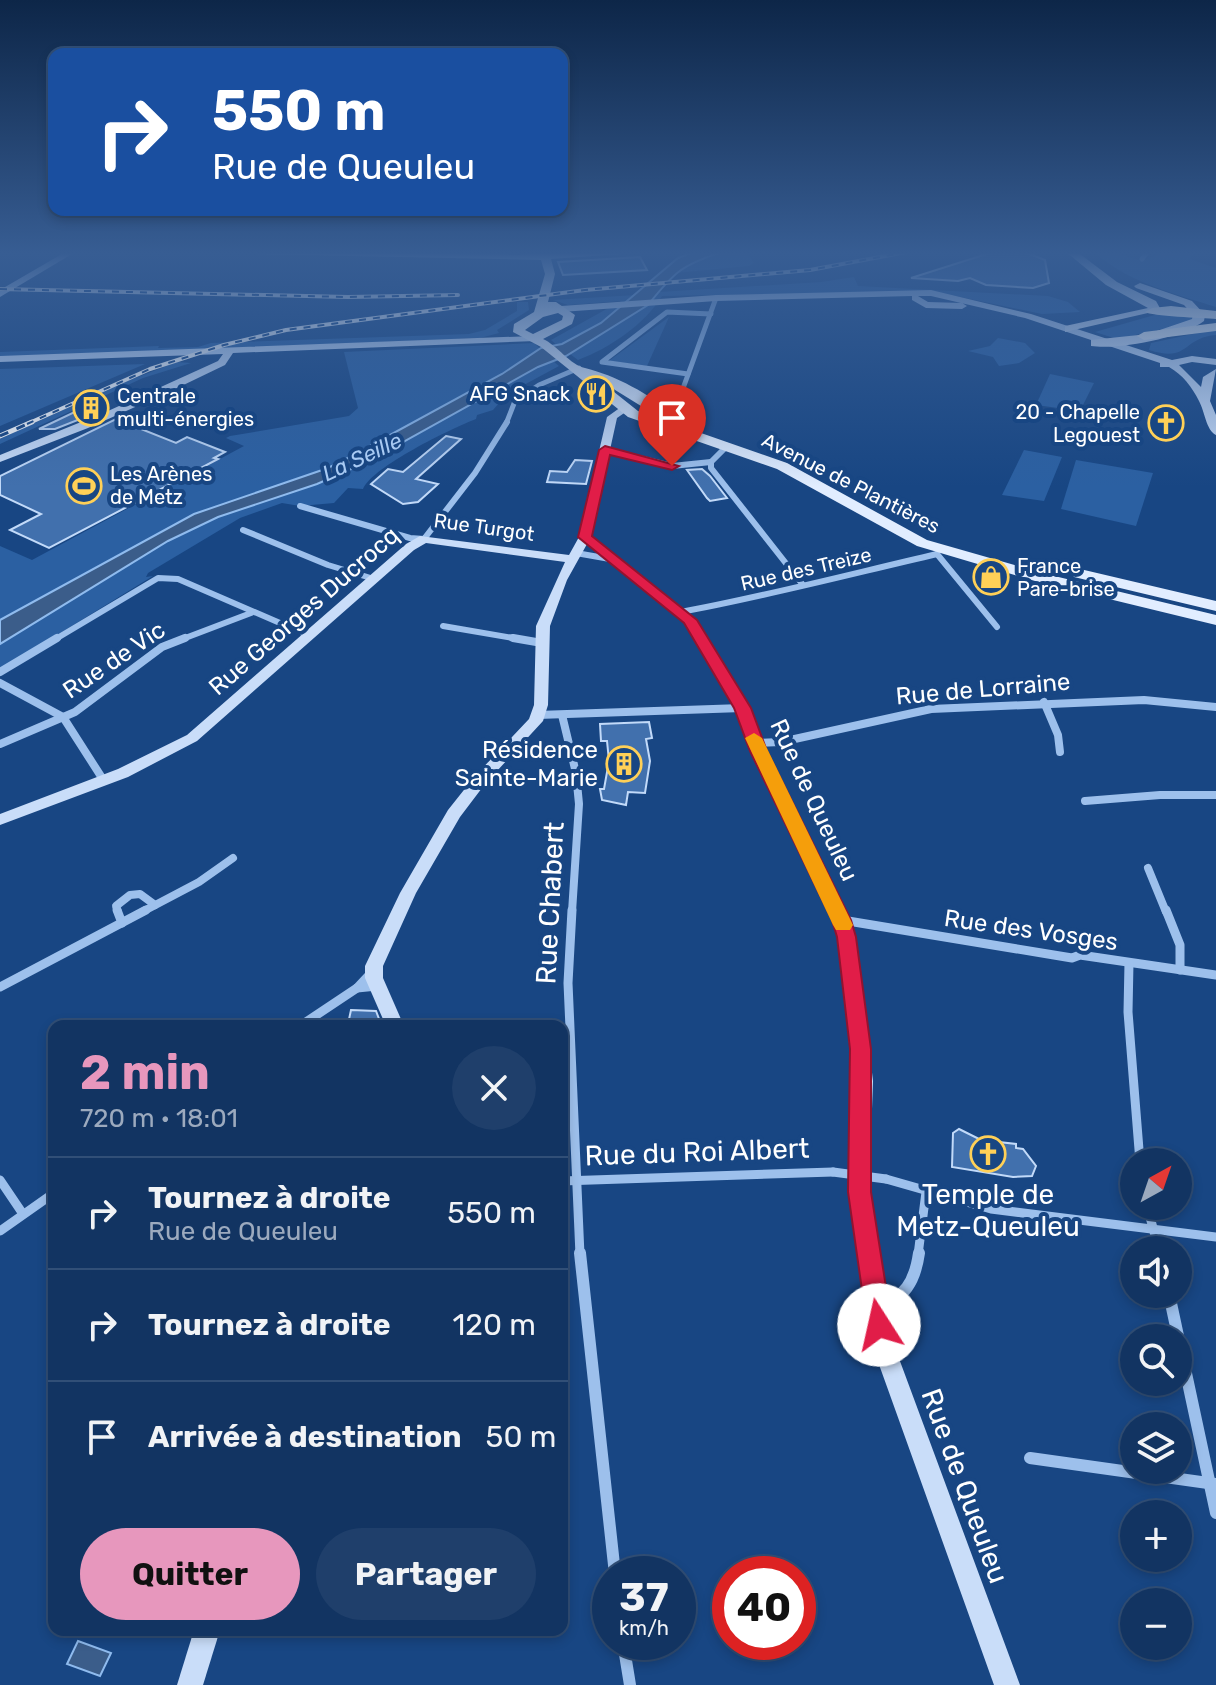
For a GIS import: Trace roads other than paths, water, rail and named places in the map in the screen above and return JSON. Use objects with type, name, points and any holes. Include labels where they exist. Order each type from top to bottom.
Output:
[{"type":"highway","points":[[1144,336],[1167,336],[1185,330]]},
{"type":"main road","points":[[519,330],[520,335],[540,340],[575,366]]},
{"type":"main road","points":[[540,340],[556,330]]},
{"type":"main road","points":[[1088,339],[1113,330]]},
{"type":"main road","points":[[1088,339],[1113,344],[1168,330]]},
{"type":"main road","name":"Avenue de Plantières","points":[[575,366],[608,379],[648,406],[672,412],[796,463],[929,535],[1216,606]]},
{"type":"main road","name":"Avenue de Plantières","points":[[575,366],[629,412],[795,472],[952,559],[1216,620]]},
{"type":"main road","points":[[629,412],[648,406]]},
{"type":"street","points":[[458,343],[511,330]]},
{"type":"street","points":[[644,330],[602,362],[688,374]]},
{"type":"street","points":[[672,412],[705,330]]},
{"type":"street","points":[[1054,330],[1166,364],[1192,359],[1216,362]]},
{"type":"street","points":[[1070,330],[1088,339]]},
{"type":"street","points":[[0,359],[540,340]]},
{"type":"street","points":[[1113,344],[1166,364],[1187,378],[1210,407]]},
{"type":"street","points":[[0,462],[54,447],[222,363],[229,352]]},
{"type":"street","name":"Rue Georges Ducrocq","points":[[0,820],[104,781],[160,757],[192,738],[424,539],[475,473],[504,429],[515,401],[575,366]]},
{"type":"street","points":[[1216,372],[1207,379],[1216,432]]},
{"type":"street","points":[[309,1020],[375,979],[408,893],[454,814],[538,715],[542,643],[549,607],[585,537],[612,423],[629,412]]},
{"type":"street","points":[[605,450],[672,466],[711,462],[727,446]]},
{"type":"street","points":[[711,462],[711,468],[803,585]]},
{"type":"street","name":"Rue Turgot","points":[[300,506],[410,538],[574,556]]},
{"type":"street","points":[[243,530],[328,565],[374,579]]},
{"type":"street","name":"Rue de Queuleu","points":[[585,537],[681,612],[718,663],[841,920],[847,937],[861,1049],[859,1192],[876,1306],[888,1362],[938,1490],[1007,1685]]},
{"type":"street","name":"Rue des Treize","points":[[681,612],[774,595],[937,551]]},
{"type":"street","name":"Rue de Queuleu","points":[[574,556],[592,553],[611,559]]},
{"type":"street","points":[[952,559],[997,627]]},
{"type":"street","points":[[0,672],[158,578],[178,579],[310,636]]},
{"type":"street","name":"Rue de Vic","points":[[0,744],[92,701],[162,647],[251,613]]},
{"type":"street","points":[[443,626],[542,643]]},
{"type":"street","points":[[0,683],[63,717],[104,781]]},
{"type":"street","name":"Rue de Lorraine","points":[[755,743],[781,742],[919,711],[1044,702],[1144,700],[1216,707]]},
{"type":"street","points":[[1044,702],[1058,735],[1060,752]]},
{"type":"street","points":[[538,715],[742,708]]},
{"type":"street","name":"Rue Chabert","points":[[562,715],[576,773],[579,804],[568,983],[569,1180],[613,1556]]},
{"type":"street","points":[[1085,801],[1160,795],[1216,795]]},
{"type":"street","points":[[0,987],[199,882],[233,858]]},
{"type":"street","points":[[1148,868],[1180,945],[1180,970]]},
{"type":"street","points":[[122,923],[116,906],[121,900],[140,894],[155,905]]},
{"type":"street","name":"Rue des Vosges","points":[[841,920],[1072,958],[1080,955],[1216,975]]},
{"type":"street","points":[[1129,963],[1128,1012],[1139,1148]]},
{"type":"street","points":[[375,979],[392,1020]]},
{"type":"street","name":"Rue du Roi Albert","points":[[569,1180],[833,1172],[886,1179],[926,1192]]},
{"type":"street","points":[[0,1180],[23,1214]]},
{"type":"street","points":[[876,1306],[894,1300],[914,1277],[920,1257],[926,1192],[993,1209],[1216,1237]]},
{"type":"street","points":[[0,1231],[48,1197]]},
{"type":"street","points":[[1151,1220],[1155,1236]]},
{"type":"street","points":[[1172,1308],[1214,1484],[1216,1513]]},
{"type":"street","points":[[1030,1458],[1214,1484]]},
{"type":"street","points":[[190,1685],[205,1636]]},
{"type":"street","points":[[626,1660],[630,1685]]},
{"type":"water","name":"La Seille","points":[[589,330],[608,330],[566,356],[538,367],[367,462],[317,484],[218,517],[168,541],[0,644],[0,620],[194,514],[328,468],[502,374],[541,348],[562,344]]},
{"type":"water","points":[[78,1641],[111,1653],[100,1676],[67,1664]]},
{"type":"railway","points":[[27,424],[150,369],[224,345],[289,330]]},
{"type":"railway","points":[[0,436],[32,422]]},
{"type":"place","name":"AFG Snack","points":[[596,394]]},
{"type":"place","name":"Centrale multi-énergies","points":[[91,408]]},
{"type":"place","name":"20 - Chapelle Legouest","points":[[1166,423]]},
{"type":"place","name":"Les Arènes de Metz","points":[[84,486]]},
{"type":"place","name":"France Pare-brise","points":[[991,577]]},
{"type":"place","name":"Résidence Sainte-Marie","points":[[624,764]]},
{"type":"place","name":"Temple de Metz-Queuleu","points":[[988,1154]]}]
